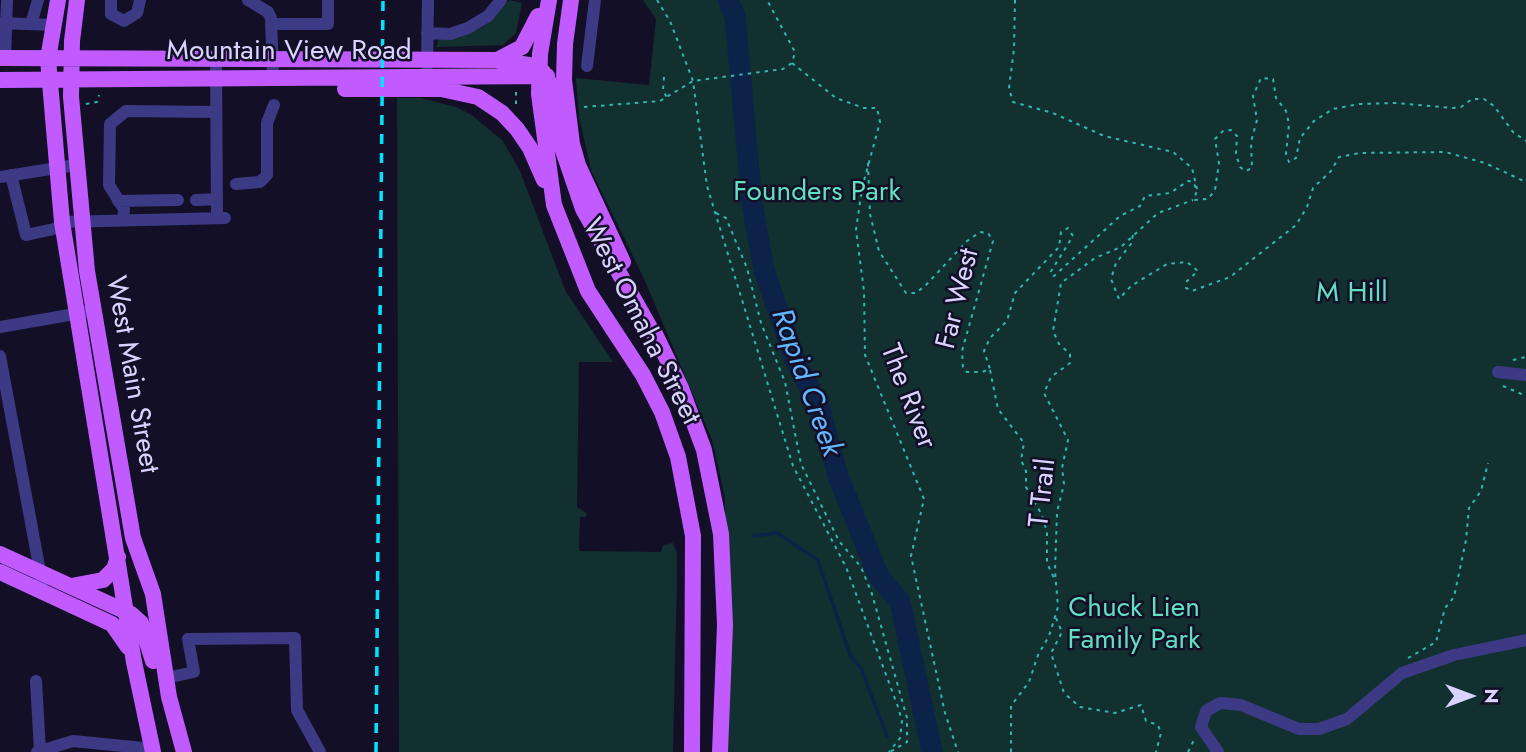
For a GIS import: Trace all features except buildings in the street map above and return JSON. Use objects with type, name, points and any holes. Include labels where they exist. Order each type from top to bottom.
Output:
[{"type":"main road","name":"West Main Street","points":[[58,0],[48,59],[62,225],[118,558],[123,608],[153,751]]},
{"type":"main road","name":"West Main Street","points":[[77,0],[71,79],[80,221],[133,538],[155,602],[166,678],[184,752]]},
{"type":"main road","points":[[497,60],[518,50],[525,43],[534,28],[541,0]]},
{"type":"main road","name":"West Omaha Street","points":[[549,0],[537,72],[554,205],[588,291],[643,374],[662,412],[678,457],[693,536],[692,752]]},
{"type":"main road","name":"West Omaha Street","points":[[571,0],[564,54],[567,112],[578,165],[681,388],[704,450],[721,534],[725,625],[720,752]]},
{"type":"main road","points":[[537,72],[556,70],[564,54]]},
{"type":"main road","name":"Mountain View Road","points":[[3,58],[497,60],[537,72]]},
{"type":"main road","name":"Mountain View Road","points":[[0,80],[427,78],[537,72]]},
{"type":"main road","points":[[537,72],[553,89],[558,136],[583,209],[658,342]]},
{"type":"main road","points":[[273,78],[333,89],[441,89],[478,97],[502,113],[517,129],[530,148],[554,205]]},
{"type":"main road","points":[[0,554],[107,609],[123,608],[136,602],[144,594],[143,568]]},
{"type":"main road","points":[[71,586],[103,580],[114,569],[118,558]]},
{"type":"main road","points":[[6,575],[41,577],[71,586],[123,608],[141,623],[150,644],[173,752]]},
{"type":"main road","points":[[6,575],[113,624],[125,640],[134,662]]},
{"type":"street","points":[[3,58],[7,0]]},
{"type":"street","points":[[32,24],[38,0]]},
{"type":"street","points":[[111,0],[111,14],[124,21],[136,13],[140,0]]},
{"type":"street","points":[[248,0],[262,4],[272,24],[273,78]]},
{"type":"street","points":[[272,24],[328,24],[328,0]]},
{"type":"street","points":[[427,78],[428,0]]},
{"type":"street","points":[[427,33],[450,34],[468,28],[488,16],[501,0]]},
{"type":"street","points":[[587,66],[595,0]]},
{"type":"street","points":[[3,31],[32,24],[53,25]]},
{"type":"street","points":[[76,165],[6,176],[26,235],[80,221],[221,218],[217,199],[216,59]]},
{"type":"street","points":[[236,184],[260,182],[267,175],[267,122],[274,106]]},
{"type":"street","points":[[123,219],[124,209],[108,185],[110,124],[126,111],[216,112]]},
{"type":"street","points":[[196,200],[217,199]]},
{"type":"street","points":[[118,201],[178,200]]},
{"type":"street","points":[[0,327],[93,311]]},
{"type":"street","points":[[0,356],[41,577]]},
{"type":"street","points":[[1498,372],[1526,375]]},
{"type":"street","points":[[166,678],[194,671],[188,639],[295,638],[297,710],[320,752]]},
{"type":"street","points":[[1218,752],[1201,727],[1206,712],[1220,703],[1241,705],[1299,729],[1319,729],[1347,719],[1402,673],[1454,655],[1526,640]]},
{"type":"street","points":[[36,681],[38,751],[73,741],[153,751]]},
{"type":"path","points":[[657,0],[670,21],[693,81],[707,186],[793,466],[846,567],[898,707],[902,721],[900,738],[890,752]]},
{"type":"path","points":[[584,107],[646,104],[667,98],[693,81],[783,69],[792,62],[795,52],[767,0]]},
{"type":"path","points":[[1016,0],[1009,88],[1013,102],[1053,113],[1104,136],[1173,152],[1192,168],[1198,182],[1195,200],[1208,199],[1215,190],[1219,163],[1215,139],[1223,131],[1231,130],[1237,136],[1236,154],[1240,167],[1245,171],[1252,167],[1251,142],[1257,120],[1253,96],[1257,82],[1264,77],[1275,82],[1276,98],[1285,108],[1288,119],[1286,154],[1289,162],[1296,158],[1300,138],[1314,121],[1333,109],[1359,104],[1397,103],[1453,108],[1461,107],[1472,99],[1484,99],[1494,106],[1513,132],[1526,141]]},
{"type":"path","name":"The River","points":[[792,62],[836,98],[864,108],[877,108],[880,122],[868,163],[856,230],[864,290],[865,355],[924,499],[911,556],[945,713],[958,752]]},
{"type":"path","points":[[664,77],[663,90],[667,98]]},
{"type":"path","points":[[82,104],[97,103],[99,87]]},
{"type":"path","points":[[516,90],[519,110]]},
{"type":"path","points":[[1133,234],[1111,279],[1119,299],[1131,286],[1167,264],[1187,262],[1198,271],[1186,281],[1186,288],[1192,291],[1230,277],[1296,225],[1307,207],[1313,188],[1331,171],[1339,158],[1360,153],[1445,152],[1485,163],[1526,182]]},
{"type":"path","name":"Far West","points":[[868,163],[870,214],[879,250],[906,293],[916,293],[926,285],[967,241],[980,232],[988,233],[993,241],[962,351],[962,368],[967,372],[990,369],[984,351],[990,338],[1007,321],[1015,293],[1059,247],[1061,232],[1068,229],[1073,236],[1050,273],[1054,276],[1120,216],[1140,206],[1145,196],[1170,192],[1188,181],[1193,182],[1197,190]]},
{"type":"path","name":"T Trail","points":[[1011,752],[1011,706],[1027,686],[1056,617],[1059,596],[1056,582],[1057,512],[1064,484],[1062,468],[1068,440],[1044,393],[1051,377],[1070,363],[1070,354],[1059,344],[1053,331],[1059,288],[1066,277],[1103,253],[1121,247],[1158,213],[1195,200]]},
{"type":"path","points":[[715,212],[726,218],[740,247],[761,323],[785,382],[802,464],[839,541],[861,567],[872,594],[906,718],[907,742],[890,752]]},
{"type":"path","points":[[990,369],[998,409],[1024,443],[1021,460],[1026,471],[1026,487],[1042,515],[1047,533],[1047,563],[1056,582]]},
{"type":"path","points":[[1402,673],[1409,654],[1436,642],[1445,608],[1454,597],[1469,508],[1481,491],[1488,463]]},
{"type":"path","points":[[1056,617],[1062,632],[1051,653],[1064,693],[1080,707],[1115,713],[1141,705],[1146,721],[1158,725],[1161,733],[1156,752]]},
{"type":"green space","points":[[509,0],[522,3],[516,33],[503,45],[436,47],[439,39],[458,38],[483,27]]},
{"type":"green space","points":[[643,0],[1526,0],[1526,752],[725,752],[725,498],[712,440],[645,281],[591,170],[579,117],[576,78],[649,85],[656,19]]},
{"type":"green space","points":[[397,98],[421,98],[456,107],[472,115],[503,141],[520,171],[565,290],[613,362],[579,362],[577,507],[587,513],[586,517],[580,517],[579,551],[661,552],[663,545],[673,543],[677,553],[677,577],[673,752],[399,752]]},
{"type":"waterway","name":"Rapid Creek","points":[[728,0],[735,16],[752,204],[764,270],[795,360],[819,406],[838,476],[878,575],[900,602],[932,752]]},
{"type":"waterway","points":[[753,536],[777,533],[818,560],[850,655],[861,668],[887,736]]},
{"type":"railway","points":[[376,752],[383,0]]},
{"type":"park label","name":"Founders Park","points":[[817,193]]},
{"type":"park label","name":"M Hill","points":[[1352,294]]},
{"type":"park label","name":"Chuck Lien Family Park","points":[[1134,625]]}]
